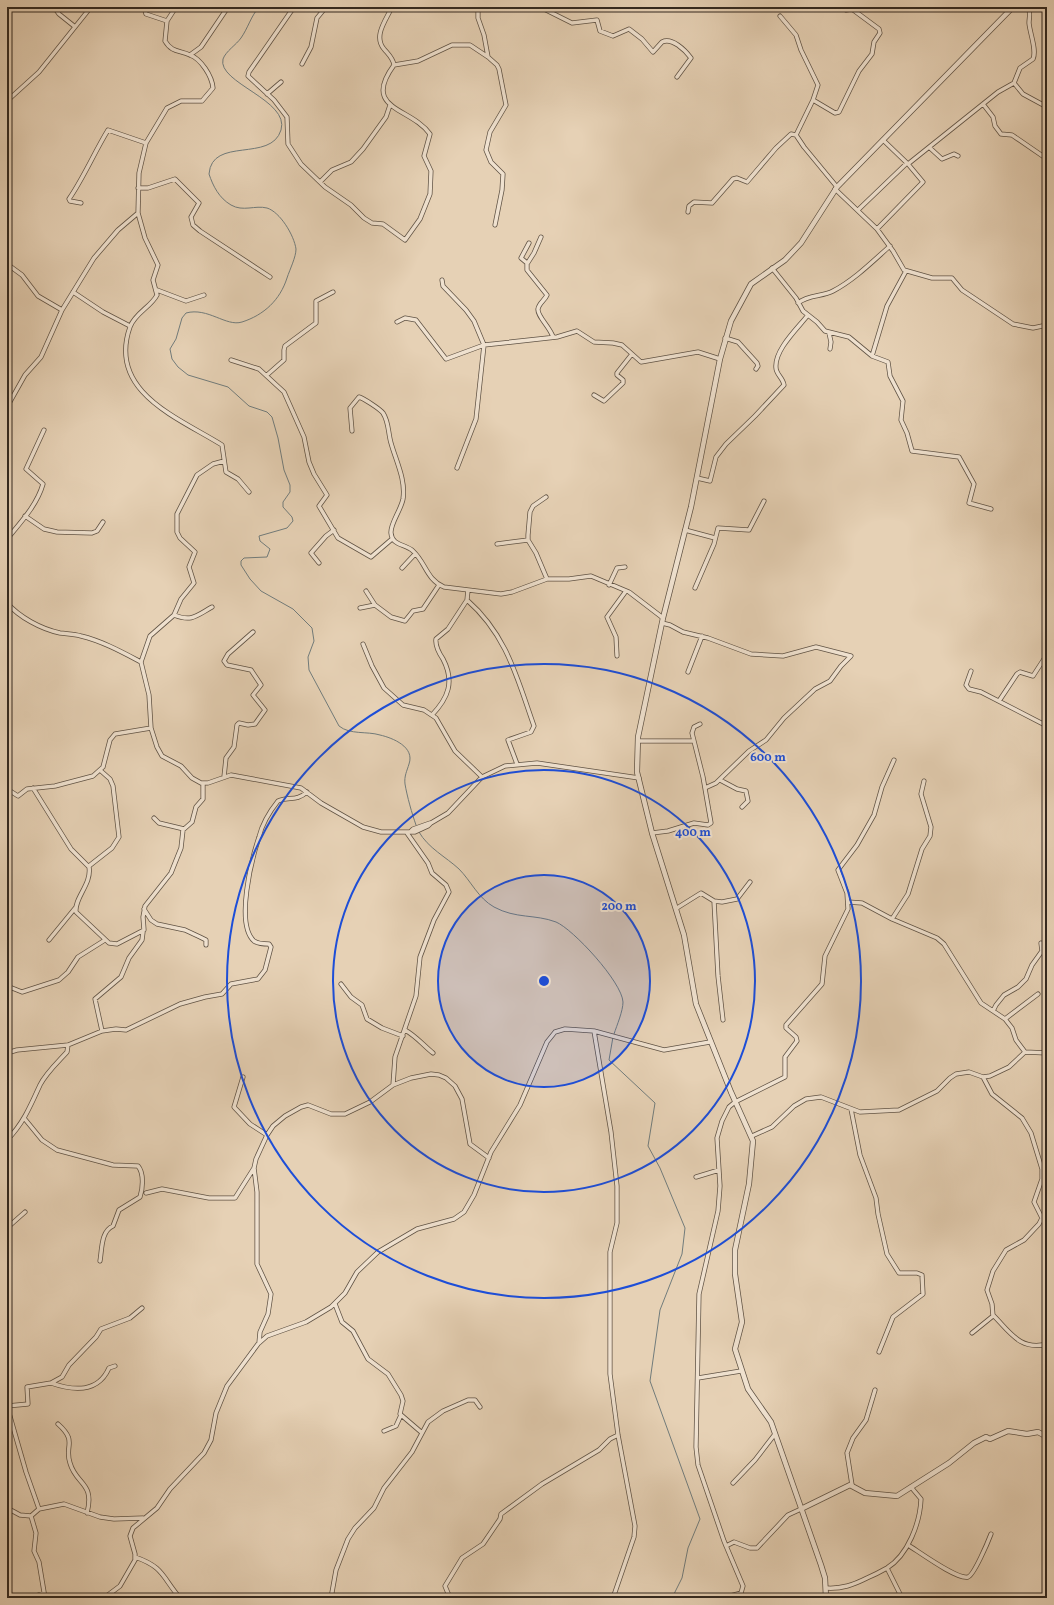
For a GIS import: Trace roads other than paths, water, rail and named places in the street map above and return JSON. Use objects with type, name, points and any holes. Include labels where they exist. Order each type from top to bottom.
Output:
[{"type":"street","points":[[54,7],[59,14],[74,26]]},
{"type":"street","points":[[7,101],[39,72],[74,26],[91,7]]},
{"type":"street","points":[[144,7],[146,14],[167,22]]},
{"type":"street","points":[[176,7],[167,22],[165,39],[168,45],[180,53],[190,55],[210,74],[212,91],[202,101],[181,101],[166,108],[146,143],[139,171],[138,213],[145,238],[158,265],[153,280],[156,290],[156,297],[139,314],[130,326],[127,353],[128,367],[142,393],[169,414],[222,445],[226,472],[238,479],[249,492]]},
{"type":"street","points":[[190,55],[201,47],[228,7]]},
{"type":"street","points":[[294,7],[248,73],[248,76],[267,94],[287,117],[289,125],[287,136],[290,148],[301,164],[320,182],[351,205],[369,221],[383,224],[406,240],[420,219],[430,194],[431,171],[424,156],[430,134],[416,122],[390,105],[384,96],[383,87],[394,64],[393,59],[381,46],[379,37],[392,7]]},
{"type":"street","points":[[302,64],[311,47],[317,18],[326,7]]},
{"type":"street","points":[[480,7],[478,10],[478,18],[485,37],[488,57]]},
{"type":"street","points":[[540,7],[572,22],[597,20],[600,31],[613,36],[629,29],[642,39],[653,52],[662,42],[671,41],[682,48],[691,58],[677,77]]},
{"type":"street","points":[[813,100],[835,113],[839,112],[859,71],[872,54],[874,42],[880,32],[856,11],[852,9],[846,10],[842,7]]},
{"type":"street","points":[[826,1598],[826,1588],[821,1565],[770,1420],[750,1393],[741,1371],[735,1346],[742,1322],[735,1274],[735,1257],[738,1230],[750,1177],[752,1136],[735,1102],[696,1004],[677,908],[652,833],[639,778],[637,768],[638,741],[643,709],[662,621],[697,478],[720,359],[731,321],[751,284],[788,257],[801,243],[836,188],[1013,7]]},
{"type":"street","points":[[858,210],[908,163],[930,148],[998,92],[1014,83],[1020,68],[1031,62],[1035,55],[1030,35],[1030,11],[1028,7]]},
{"type":"street","points":[[780,16],[796,35],[801,50],[818,85],[813,100],[796,134]]},
{"type":"street","points":[[394,64],[418,61],[454,45],[470,45],[488,57],[498,67],[506,105],[493,124],[487,140],[487,155],[494,166],[503,174],[502,190],[495,225]]},
{"type":"street","points":[[267,94],[281,82]]},
{"type":"street","points":[[1014,83],[1023,94],[1047,107]]},
{"type":"street","points":[[983,104],[993,117],[995,126],[1001,134],[1012,135],[1047,159]]},
{"type":"street","points":[[320,182],[332,170],[351,162],[363,150],[386,117],[390,105]]},
{"type":"street","points":[[81,203],[70,201],[69,199],[86,174],[96,150],[108,130],[146,143]]},
{"type":"street","points":[[688,212],[688,209],[694,202],[712,203],[733,179],[737,178],[747,182],[778,146],[791,134],[796,134]]},
{"type":"street","points":[[796,134],[804,147],[836,188],[877,229],[890,246],[902,268],[906,271],[932,278],[952,278],[962,290],[1013,324],[1033,328],[1047,325]]},
{"type":"street","points":[[877,229],[922,184],[921,179],[908,163],[883,140]]},
{"type":"street","points":[[930,148],[942,159],[954,154],[958,156]]},
{"type":"street","points":[[138,188],[151,187],[175,179],[199,203],[199,206],[191,217],[195,226],[222,247],[270,277]]},
{"type":"street","points":[[7,407],[25,375],[43,354],[62,310],[94,258],[109,239],[138,213]]},
{"type":"street","points":[[541,237],[528,264],[527,270],[547,295],[538,308],[538,313],[549,326],[553,337]]},
{"type":"street","points":[[528,264],[521,258],[529,243]]},
{"type":"street","points":[[798,303],[814,295],[830,293],[841,287],[890,246]]},
{"type":"street","points":[[7,264],[22,275],[38,296],[62,310]]},
{"type":"street","points":[[772,268],[808,315],[829,333],[831,342],[830,349]]},
{"type":"street","points":[[872,356],[885,312],[906,271]]},
{"type":"street","points":[[442,280],[443,286],[466,310],[474,321],[484,345],[476,419],[457,468]]},
{"type":"street","points":[[156,290],[186,300],[204,295]]},
{"type":"street","points":[[73,292],[102,312],[130,326]]},
{"type":"street","points":[[267,375],[284,360],[285,346],[309,329],[317,321],[315,312],[316,301],[333,292]]},
{"type":"street","points":[[697,478],[710,481],[716,457],[722,448],[784,385],[776,368],[779,354],[788,338],[808,315]]},
{"type":"street","points":[[397,322],[405,318],[416,320],[446,359],[484,345],[553,337],[577,331],[594,342],[619,344],[643,363],[698,352],[720,359]]},
{"type":"street","points":[[829,333],[839,333],[849,337],[872,356],[889,363],[890,376],[902,401],[901,420],[907,433],[912,451],[959,457],[974,484],[969,503],[991,509]]},
{"type":"street","points":[[725,338],[738,342],[757,363],[758,366],[756,370]]},
{"type":"street","points":[[594,395],[604,401],[623,383],[623,380],[617,375],[617,373],[632,354]]},
{"type":"street","points":[[231,360],[250,365],[267,375],[286,397],[304,437],[309,462],[327,495],[319,506],[338,538],[371,557],[392,539]]},
{"type":"street","points":[[352,431],[350,408],[360,396],[368,403],[378,408],[386,420],[391,444],[400,473],[403,492],[400,510],[390,532],[392,539],[398,544],[412,550],[416,554],[428,575],[439,585],[504,594],[547,579],[569,579],[591,576],[634,595],[662,621],[684,632],[702,636],[758,656],[783,656],[816,647],[851,656],[841,666],[830,681],[815,689],[777,725],[766,740],[746,753],[720,780],[705,788]]},
{"type":"street","points":[[7,539],[36,501],[43,485],[26,469],[44,430]]},
{"type":"street","points":[[224,461],[213,464],[197,475],[177,514],[178,532],[180,538],[195,552],[189,567],[194,583],[181,599],[174,615],[150,636],[141,662],[149,695],[151,728],[157,747],[162,756],[181,766],[192,778],[204,783],[216,782],[231,775],[300,788],[327,807],[363,827],[381,832],[409,832],[448,814],[482,777],[505,766],[517,764],[546,764],[639,778]]},
{"type":"street","points":[[546,497],[533,506],[530,512],[528,520],[528,540],[536,553],[547,579]]},
{"type":"street","points":[[696,588],[719,527],[750,530],[764,501]]},
{"type":"street","points":[[25,516],[44,529],[57,532],[92,533],[97,531],[103,522]]},
{"type":"street","points":[[319,563],[311,553],[326,536],[334,530]]},
{"type":"street","points":[[685,530],[715,538]]},
{"type":"street","points":[[497,544],[528,540]]},
{"type":"street","points":[[402,568],[416,554]]},
{"type":"street","points":[[609,585],[617,568],[624,567]]},
{"type":"street","points":[[366,591],[375,605],[391,617],[405,621],[413,611],[422,609],[439,585]]},
{"type":"street","points":[[432,715],[444,702],[450,678],[437,649],[436,639],[448,629],[467,600],[468,590]]},
{"type":"street","points":[[617,656],[616,637],[607,617],[626,591]]},
{"type":"street","points":[[467,600],[493,628],[502,641],[514,666],[534,726],[531,732],[508,740],[517,764]]},
{"type":"street","points":[[7,603],[22,616],[36,624],[60,633],[80,636],[99,642],[141,662]]},
{"type":"street","points":[[360,608],[375,605]]},
{"type":"street","points":[[174,615],[184,619],[190,619],[212,607]]},
{"type":"street","points":[[224,777],[226,758],[234,747],[237,725],[239,723],[248,725],[255,724],[265,710],[253,695],[261,684],[251,670],[227,665],[224,661],[225,657],[253,632]]},
{"type":"street","points":[[688,672],[702,636]]},
{"type":"street","points":[[363,644],[372,666],[382,685],[388,692],[404,705],[424,710],[432,715],[439,723],[455,751],[482,777]]},
{"type":"street","points":[[1000,701],[1010,682],[1019,672],[1033,676],[1046,661],[1047,654]]},
{"type":"street","points":[[971,671],[966,685],[968,688],[1000,701],[1047,726]]},
{"type":"street","points":[[652,833],[668,831],[694,823],[711,824],[705,788],[693,741],[692,730],[700,724]]},
{"type":"street","points":[[7,790],[18,796],[27,789],[55,786],[89,778],[101,770],[105,764],[110,740],[115,734],[151,728]]},
{"type":"street","points":[[638,741],[693,741]]},
{"type":"street","points":[[723,1598],[741,1593],[743,1589],[726,1546],[698,1465],[699,1294],[718,1211],[719,1170],[717,1136],[725,1114],[735,1102],[785,1077],[786,1057],[797,1041],[796,1037],[786,1028],[786,1025],[823,982],[824,958],[848,910],[848,902],[838,870],[857,845],[874,815],[882,787],[894,760]]},
{"type":"street","points":[[89,866],[112,848],[119,839],[113,786],[110,779],[101,770]]},
{"type":"street","points":[[720,780],[737,789],[746,791],[748,802],[742,807]]},
{"type":"street","points":[[892,919],[908,894],[922,849],[930,836],[930,824],[921,794],[924,781]]},
{"type":"street","points":[[102,1031],[95,1000],[121,977],[129,958],[142,940],[145,929],[143,917],[145,906],[171,873],[180,848],[184,828],[192,822],[196,807],[203,799],[204,783]]},
{"type":"street","points":[[33,788],[71,849],[89,866],[90,875],[86,888],[76,907],[49,940]]},
{"type":"street","points":[[7,1053],[17,1050],[68,1045],[102,1031],[116,1029],[126,1030],[180,1004],[222,994],[231,984],[254,981],[261,976],[265,970],[271,947],[269,944],[258,944],[250,937],[245,916],[253,860],[262,826],[276,803],[282,799],[298,798],[307,792]]},
{"type":"street","points":[[154,818],[159,823],[184,828]]},
{"type":"street","points":[[393,1085],[395,1057],[416,996],[422,949],[434,920],[449,892],[446,885],[432,873],[428,863],[409,832]]},
{"type":"street","points":[[677,908],[701,893],[714,901],[722,902],[737,899],[750,882]]},
{"type":"street","points":[[714,901],[718,976],[724,1020]]},
{"type":"street","points":[[848,902],[862,903],[892,919],[936,938],[944,944],[981,1003],[1005,1019],[1012,1028],[1016,1040],[1025,1052]]},
{"type":"street","points":[[76,907],[77,914],[109,943],[117,944],[143,932]]},
{"type":"street","points":[[144,909],[152,921],[200,937],[206,940],[206,945]]},
{"type":"street","points":[[7,986],[22,992],[58,980],[68,972],[78,957],[105,940]]},
{"type":"street","points":[[993,1012],[996,1005],[1004,995],[1018,987],[1026,979],[1032,965],[1042,951],[1041,943]]},
{"type":"street","points":[[341,984],[351,997],[362,1005],[367,1019],[385,1029],[403,1036]]},
{"type":"street","points":[[1005,1019],[1038,994]]},
{"type":"street","points":[[104,1598],[123,1582],[135,1557],[130,1540],[131,1532],[144,1518],[157,1508],[170,1489],[191,1469],[208,1448],[216,1413],[227,1386],[259,1343],[267,1336],[306,1322],[335,1304],[345,1293],[357,1272],[378,1252],[417,1229],[454,1219],[462,1214],[474,1195],[489,1158],[520,1105],[551,1036],[555,1032],[565,1029],[594,1031],[665,1050],[710,1042]]},
{"type":"street","points":[[405,1030],[415,1036],[420,1043],[433,1053]]},
{"type":"street","points":[[594,1031],[611,1132],[617,1186],[617,1223],[611,1246],[610,1258],[610,1366],[618,1435],[635,1526],[634,1538],[613,1598]]},
{"type":"street","points":[[7,1140],[24,1118],[40,1085],[58,1060],[67,1052],[68,1045]]},
{"type":"street","points":[[983,1078],[1007,1069],[1025,1052],[1047,1053]]},
{"type":"street","points":[[752,1136],[772,1127],[794,1106],[806,1099],[821,1097],[860,1112],[899,1110],[937,1091],[956,1074],[969,1072],[983,1078],[992,1094],[1014,1111],[1029,1126],[1042,1174],[1041,1184],[1034,1201],[1042,1216],[1041,1222],[1024,1240],[1007,1249],[988,1284],[987,1290],[992,1304],[993,1315],[1021,1343],[1036,1346],[1047,1344]]},
{"type":"street","points":[[259,1343],[260,1332],[268,1314],[271,1294],[257,1264],[257,1192],[254,1168],[256,1159],[267,1135],[280,1120],[301,1107],[308,1105],[331,1114],[345,1114],[370,1102],[393,1085],[411,1078],[436,1074],[446,1078],[455,1086],[462,1099],[471,1146],[489,1158]]},
{"type":"street","points":[[243,1077],[234,1108],[250,1124],[267,1135]]},
{"type":"street","points":[[851,1109],[860,1155],[876,1198],[878,1214],[888,1257],[899,1273],[920,1273],[922,1280],[923,1294],[893,1317],[879,1352]]},
{"type":"street","points":[[24,1118],[42,1140],[57,1150],[113,1164],[138,1166],[140,1168],[142,1180],[141,1194],[138,1199],[121,1208],[116,1215],[113,1226],[105,1234],[100,1261]]},
{"type":"street","points":[[146,1193],[162,1189],[209,1198],[235,1198],[254,1168]]},
{"type":"street","points":[[696,1177],[719,1170]]},
{"type":"street","points":[[7,1228],[25,1212]]},
{"type":"street","points":[[335,1304],[342,1322],[353,1331],[368,1359],[388,1374],[402,1397],[401,1415],[396,1426],[384,1431]]},
{"type":"street","points":[[40,1509],[26,1472],[7,1406],[28,1404],[27,1387],[51,1383],[62,1378],[69,1365],[96,1337],[101,1329],[130,1318],[142,1308]]},
{"type":"street","points":[[972,1333],[993,1315]]},
{"type":"street","points":[[51,1383],[72,1388],[95,1386],[107,1375],[110,1368],[115,1366]]},
{"type":"street","points":[[698,1378],[741,1371]]},
{"type":"street","points":[[852,1485],[847,1452],[853,1438],[866,1420],[875,1390]]},
{"type":"street","points":[[331,1598],[336,1570],[348,1539],[355,1528],[374,1508],[385,1486],[412,1452],[428,1422],[437,1414],[468,1400],[475,1400],[480,1407]]},
{"type":"street","points":[[401,1415],[422,1432]]},
{"type":"street","points":[[58,1424],[69,1437],[70,1466],[88,1490],[89,1500],[87,1513]]},
{"type":"street","points":[[726,1546],[737,1542],[750,1548],[757,1548],[788,1515],[845,1486],[852,1485],[865,1493],[893,1496],[902,1494],[949,1463],[974,1443],[986,1437],[990,1439],[1008,1431],[1028,1434],[1038,1432],[1047,1437]]},
{"type":"street","points":[[733,1483],[755,1460],[775,1434]]},
{"type":"street","points":[[450,1598],[445,1586],[452,1573],[462,1558],[483,1544],[500,1519],[501,1514],[547,1480],[599,1450],[610,1439],[618,1435]]},
{"type":"street","points":[[826,1588],[850,1586],[887,1568],[896,1561],[908,1545],[915,1528],[921,1502],[919,1496],[911,1487]]},
{"type":"street","points":[[7,1508],[20,1515],[31,1516],[40,1509],[64,1504],[87,1513],[114,1519],[144,1518]]},
{"type":"street","points":[[31,1516],[36,1533],[34,1551],[42,1574],[45,1598]]},
{"type":"street","points":[[908,1545],[953,1573],[967,1577],[970,1576],[975,1568],[976,1562],[982,1557],[991,1534]]},
{"type":"street","points":[[135,1557],[149,1561],[158,1568],[180,1598]]},
{"type":"street","points":[[887,1568],[902,1598]]},
{"type":"street","points":[[30,1598],[44,1593]]},
{"type":"waterway","points":[[259,7],[241,38],[224,56],[224,68],[231,76],[275,110],[281,119],[281,130],[275,140],[266,145],[230,152],[220,156],[213,163],[209,174],[217,191],[223,199],[231,205],[240,208],[262,207],[272,210],[277,214],[286,225],[295,243],[295,256],[284,286],[275,300],[264,311],[250,319],[236,323],[202,313],[186,313],[182,318],[176,339],[170,349],[172,359],[178,367],[188,375],[228,387],[249,406],[267,412],[272,417],[278,438],[284,470],[290,485],[290,492],[283,502],[283,507],[292,517],[293,521],[287,528],[259,536],[260,541],[270,549],[267,557],[244,558],[241,561],[241,565],[250,579],[261,591],[293,609],[312,628],[314,641],[308,657],[309,670],[339,726],[348,731],[385,736],[402,744],[406,748],[410,758],[405,776],[405,784],[416,825]]},
{"type":"waterway","points":[[419,832],[432,848],[459,869],[483,899],[488,903],[502,911],[556,922],[574,935],[596,957],[621,993],[623,1006],[614,1034]]},
{"type":"waterway","points":[[613,1037],[609,1060],[655,1103],[648,1146],[660,1168],[685,1228],[682,1254],[660,1310],[650,1381],[700,1519],[688,1548],[682,1578],[672,1598]]}]
